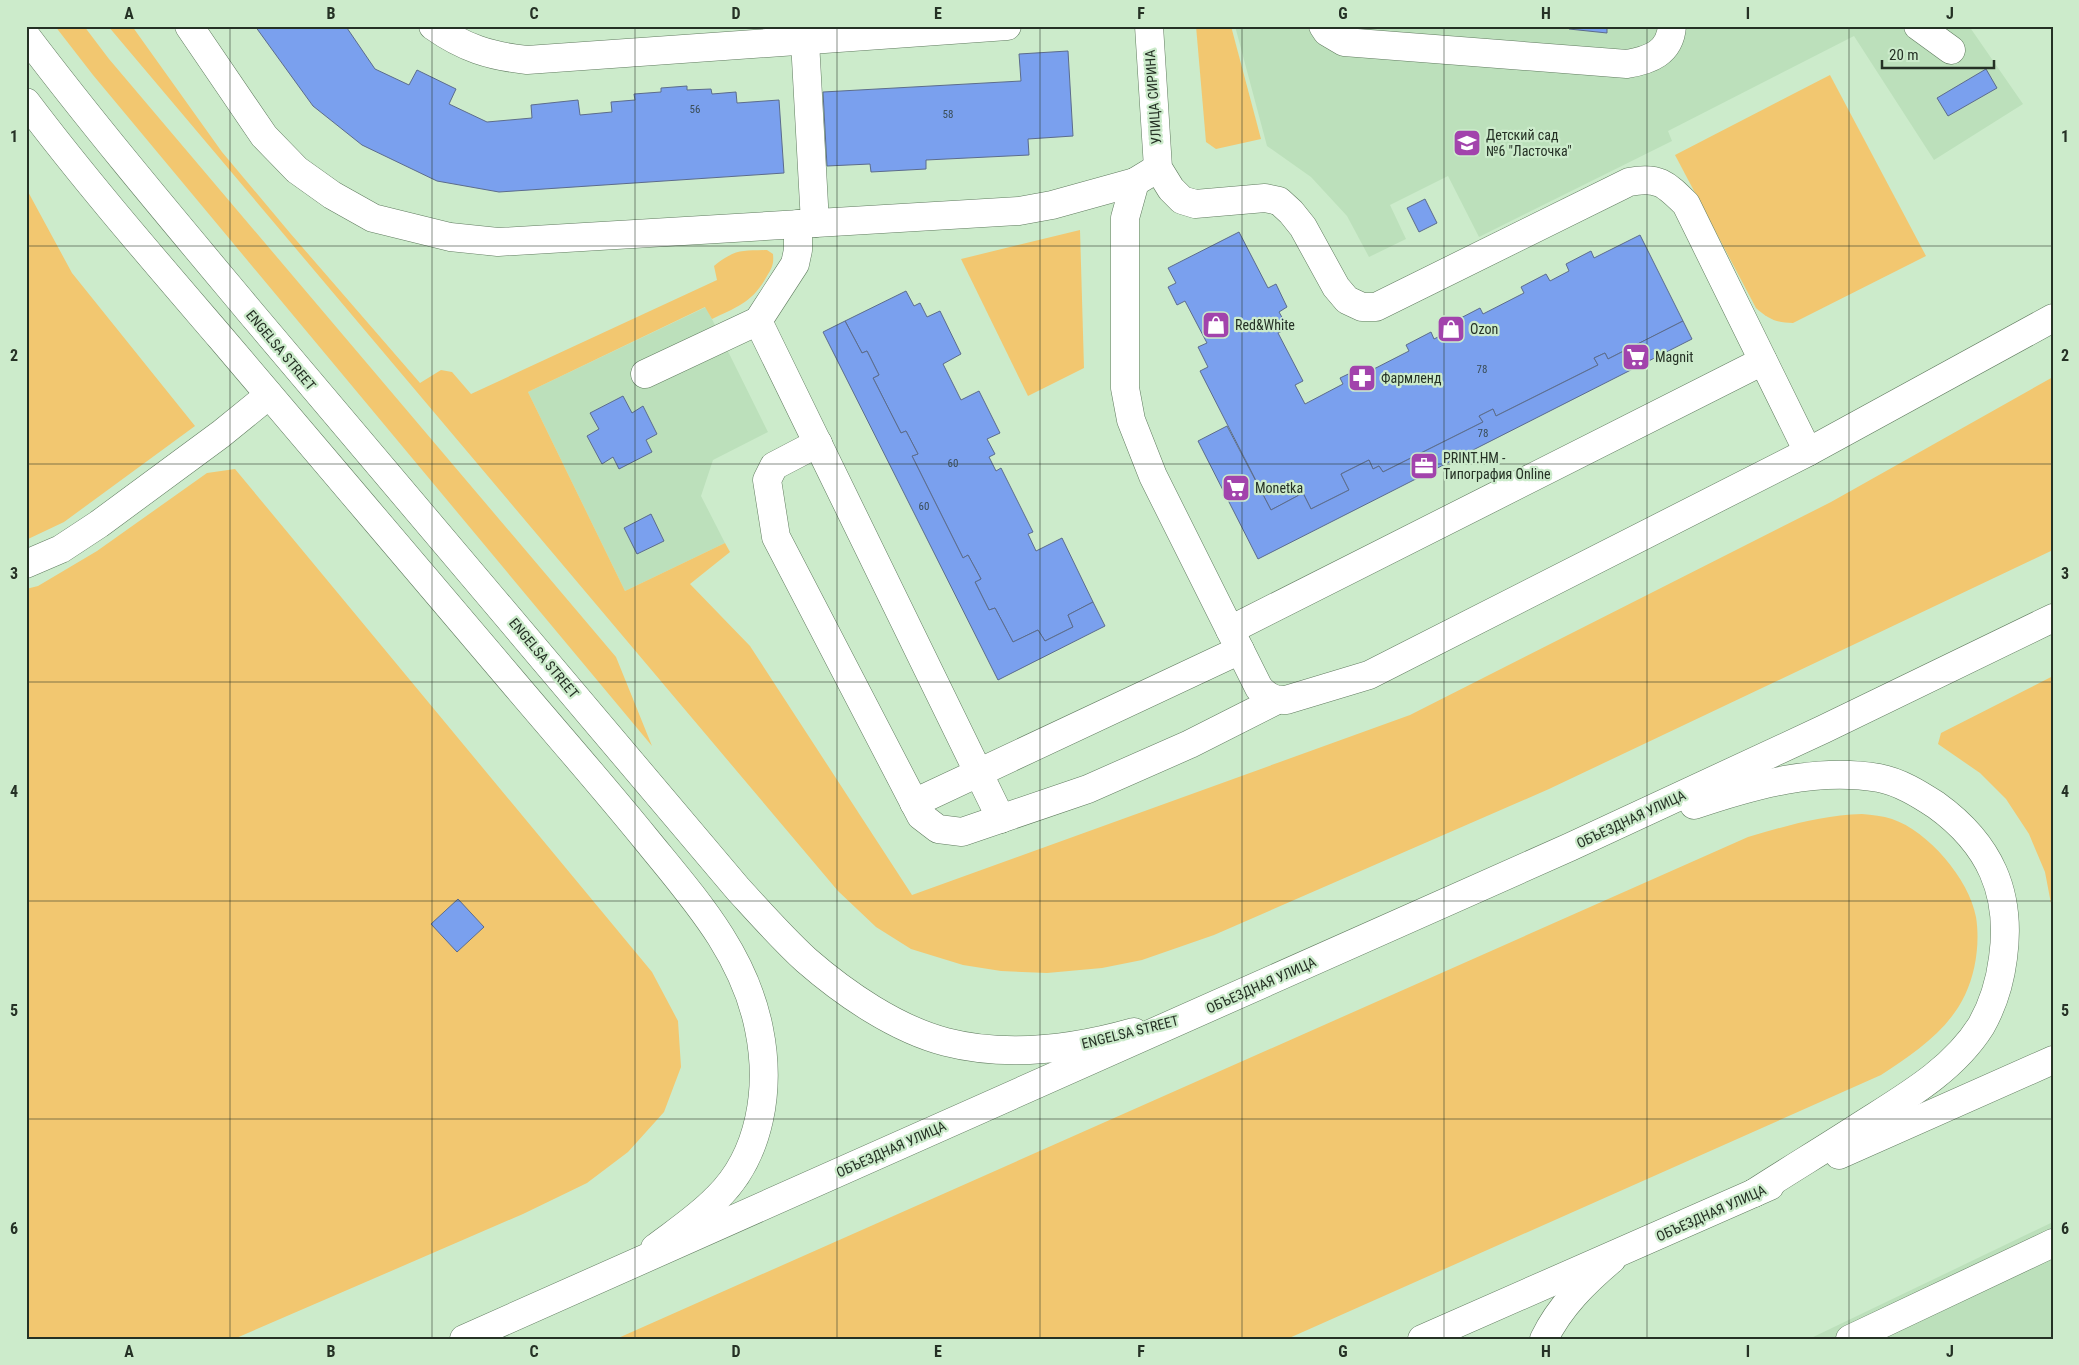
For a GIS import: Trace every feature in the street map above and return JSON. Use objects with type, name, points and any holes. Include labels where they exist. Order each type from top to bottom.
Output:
[{"type":"main road","points":[[189,26],[264,136],[296,170],[332,195],[373,218],[450,237],[498,242],[1019,211],[1052,205],[1147,175],[1177,194],[1182,200],[1195,204],[1265,198],[1279,201],[1303,226],[1336,287],[1347,300],[1362,307],[1376,307],[1629,182],[1648,178],[1670,187],[1686,204],[1808,452]]},
{"type":"main road","points":[[433,26],[450,38],[475,50],[498,57],[527,60],[1007,26]]},
{"type":"main road","name":"УЛИЦА СИРИНА","points":[[1147,175],[1149,26]]},
{"type":"main road","points":[[1323,26],[1327,32],[1344,42],[1627,64],[1645,61],[1662,51],[1671,37],[1672,26]]},
{"type":"main road","points":[[1918,26],[1951,50]]},
{"type":"main road","name":"ENGELSA STREET","points":[[26,36],[114,148],[298,370],[738,889],[805,959],[838,986],[875,1010],[913,1030],[946,1042],[987,1049],[1024,1050],[1094,1043],[1188,1017]]},
{"type":"main road","points":[[645,374],[758,321],[795,264],[806,224],[805,41]]},
{"type":"main road","points":[[26,102],[108,205],[603,787],[708,916],[735,959],[751,997],[760,1032],[763,1066],[760,1121],[754,1143],[738,1173],[720,1196],[702,1213],[636,1262]]},
{"type":"main road","points":[[1147,175],[1125,218],[1125,388],[1131,420],[1153,476],[1259,688],[1266,695],[1277,700],[1286,700],[1369,674],[1808,452],[2053,318]]},
{"type":"main road","points":[[758,321],[1001,819]]},
{"type":"main road","points":[[914,803],[979,772],[1235,640],[1763,361]]},
{"type":"main road","points":[[26,564],[61,549],[99,524],[221,434],[298,370]]},
{"type":"main road","points":[[818,443],[774,466],[767,480],[776,537],[921,816],[938,829],[962,832],[1088,789],[1190,744],[1277,700]]},
{"type":"main road","name":"ОБЪЕЗДНАЯ УЛИЦА","points":[[464,1339],[1570,847],[1824,729],[2053,618]]},
{"type":"main road","points":[[1570,847],[1709,800],[1792,778],[1826,774],[1880,778],[1906,787],[1956,820],[1976,842],[1992,869],[2003,899],[2006,935],[2001,972],[1994,998],[1981,1025],[1964,1048],[1942,1071],[1893,1105],[1754,1193]]},
{"type":"main road","name":"ОБЪЕЗДНАЯ УЛИЦА","points":[[1422,1339],[1619,1254],[2053,1060]]},
{"type":"main road","points":[[1850,1339],[1896,1329],[2053,1244]]},
{"type":"main road","points":[[1544,1339],[1563,1309],[1585,1282],[1619,1254]]},
{"type":"shaded area","points":[[55,26],[84,26],[109,59],[616,657],[652,746],[93,75]]},
{"type":"shaded area","points":[[108,26],[132,26],[222,152],[420,383],[441,370],[452,372],[471,394],[717,280],[714,266],[727,256],[744,251],[767,250],[773,254],[772,266],[762,285],[750,298],[737,307],[712,319],[705,307],[528,392],[625,591],[725,543],[730,552],[690,584],[750,646],[912,895],[1410,715],[1831,502],[2053,377],[2053,550],[1549,789],[1214,935],[1142,960],[1102,968],[1047,973],[1001,971],[963,965],[911,949],[876,927],[838,891]]},
{"type":"shaded area","points":[[1196,26],[1231,26],[1261,139],[1216,149],[1206,142]]},
{"type":"shaded area","name":"Детский сад №6 \"Ласточка\"","points":[[1235,26],[1969,26],[2023,104],[1934,160],[1854,36],[1668,131],[1672,141],[1479,237],[1448,176],[1390,205],[1406,239],[1369,257],[1347,216],[1311,177],[1267,146]]},
{"type":"shaded area","points":[[1830,75],[1926,256],[1793,323],[1777,321],[1769,318],[1756,308],[1675,155]]},
{"type":"shaded area","points":[[26,188],[72,273],[195,426],[64,522],[26,540]]},
{"type":"shaded area","points":[[1080,230],[1084,368],[1028,396],[961,259]]},
{"type":"shaded area","points":[[706,307],[768,432],[713,460],[701,496],[725,543],[625,591],[528,392]]},
{"type":"shaded area","points":[[235,469],[652,972],[678,1021],[681,1067],[664,1112],[628,1152],[587,1183],[523,1214],[234,1339],[26,1339],[26,589],[38,586],[97,551],[207,473]]},
{"type":"shaded area","points":[[2053,676],[2053,914],[2045,872],[2029,834],[2006,799],[1980,773],[1938,744],[1941,733]]},
{"type":"shaded area","points":[[1862,814],[1881,816],[1906,825],[1933,845],[1956,872],[1972,902],[1978,936],[1972,977],[1958,1008],[1929,1041],[1881,1075],[1287,1339],[616,1339],[1748,837],[1818,819]]},
{"type":"shaded area","points":[[2053,1222],[2053,1339],[1809,1339]]},
{"type":"building","points":[[255,26],[350,26],[347,28],[375,69],[409,85],[417,70],[456,89],[449,104],[487,122],[532,118],[531,105],[578,100],[580,115],[612,112],[611,102],[635,100],[634,94],[661,92],[661,88],[687,86],[687,90],[711,89],[712,94],[736,92],[737,103],[779,100],[784,173],[499,192],[437,181],[362,145],[313,106]]},
{"type":"building","points":[[1569,26],[1607,26],[1607,33],[1569,29]]},
{"type":"building","points":[[1068,51],[1073,136],[1028,139],[1029,155],[926,160],[926,169],[871,172],[870,164],[827,166],[823,92],[1021,81],[1019,54]]},
{"type":"building","points":[[1986,69],[1997,88],[1948,116],[1937,98]]},
{"type":"building","points":[[1425,199],[1437,223],[1419,232],[1407,208]]},
{"type":"building","points":[[1239,232],[1268,288],[1276,284],[1287,307],[1279,312],[1288,328],[1278,333],[1303,381],[1295,385],[1305,404],[1343,384],[1340,378],[1365,366],[1368,372],[1409,351],[1406,345],[1431,332],[1434,339],[1458,327],[1455,321],[1480,308],[1483,314],[1524,293],[1521,287],[1546,274],[1550,281],[1569,271],[1566,264],[1591,251],[1594,258],[1640,235],[1683,321],[1608,359],[1605,353],[1594,358],[1598,365],[1496,416],[1493,409],[1479,416],[1483,422],[1383,472],[1379,466],[1373,469],[1369,460],[1341,474],[1349,490],[1311,509],[1303,493],[1271,510],[1200,371],[1208,367],[1198,347],[1207,343],[1185,301],[1177,305],[1168,287],[1176,283],[1168,268]]},
{"type":"building","points":[[906,291],[914,306],[920,303],[927,317],[940,311],[961,354],[943,364],[961,400],[979,391],[1000,433],[987,439],[995,454],[989,457],[996,471],[1001,468],[1033,532],[1028,534],[1036,551],[1062,538],[1093,602],[1068,615],[1073,627],[1045,641],[1038,630],[1013,642],[995,608],[989,610],[975,582],[981,579],[968,555],[963,558],[912,456],[918,454],[906,431],[901,433],[873,378],[879,375],[867,351],[862,353],[845,321]]},
{"type":"building","points":[[845,321],[862,353],[867,351],[879,375],[873,378],[901,433],[906,431],[918,454],[912,456],[963,558],[968,555],[981,579],[975,582],[989,610],[995,608],[1013,642],[1038,630],[1045,641],[1073,627],[1068,615],[1093,602],[1105,626],[998,680],[823,332]]},
{"type":"building","points":[[1683,321],[1692,339],[1258,559],[1198,441],[1227,426],[1271,510],[1303,493],[1311,509],[1349,490],[1341,474],[1369,460],[1373,469],[1379,466],[1383,472],[1483,422],[1479,416],[1493,409],[1496,416],[1598,365],[1594,358],[1605,353],[1608,359]]},
{"type":"building","points":[[623,396],[632,413],[643,406],[657,434],[646,440],[652,452],[619,469],[613,457],[602,464],[587,436],[599,429],[590,413]]},
{"type":"building","points":[[651,514],[664,541],[637,554],[624,528]]},
{"type":"building","points":[[458,899],[484,927],[457,952],[431,924]]},
{"type":"place","name":"Детский сад №6 \"Ласточка\"","points":[[1467,143]]},
{"type":"place","name":"Red&White","points":[[1216,325]]},
{"type":"place","name":"Ozon","points":[[1451,329]]},
{"type":"place","name":"Magnit","points":[[1636,357]]},
{"type":"place","name":"Фармленд","points":[[1362,378]]},
{"type":"place","name":"PRINT.HM - Типография Online","points":[[1424,466]]},
{"type":"place","name":"Monetka","points":[[1236,488]]}]
